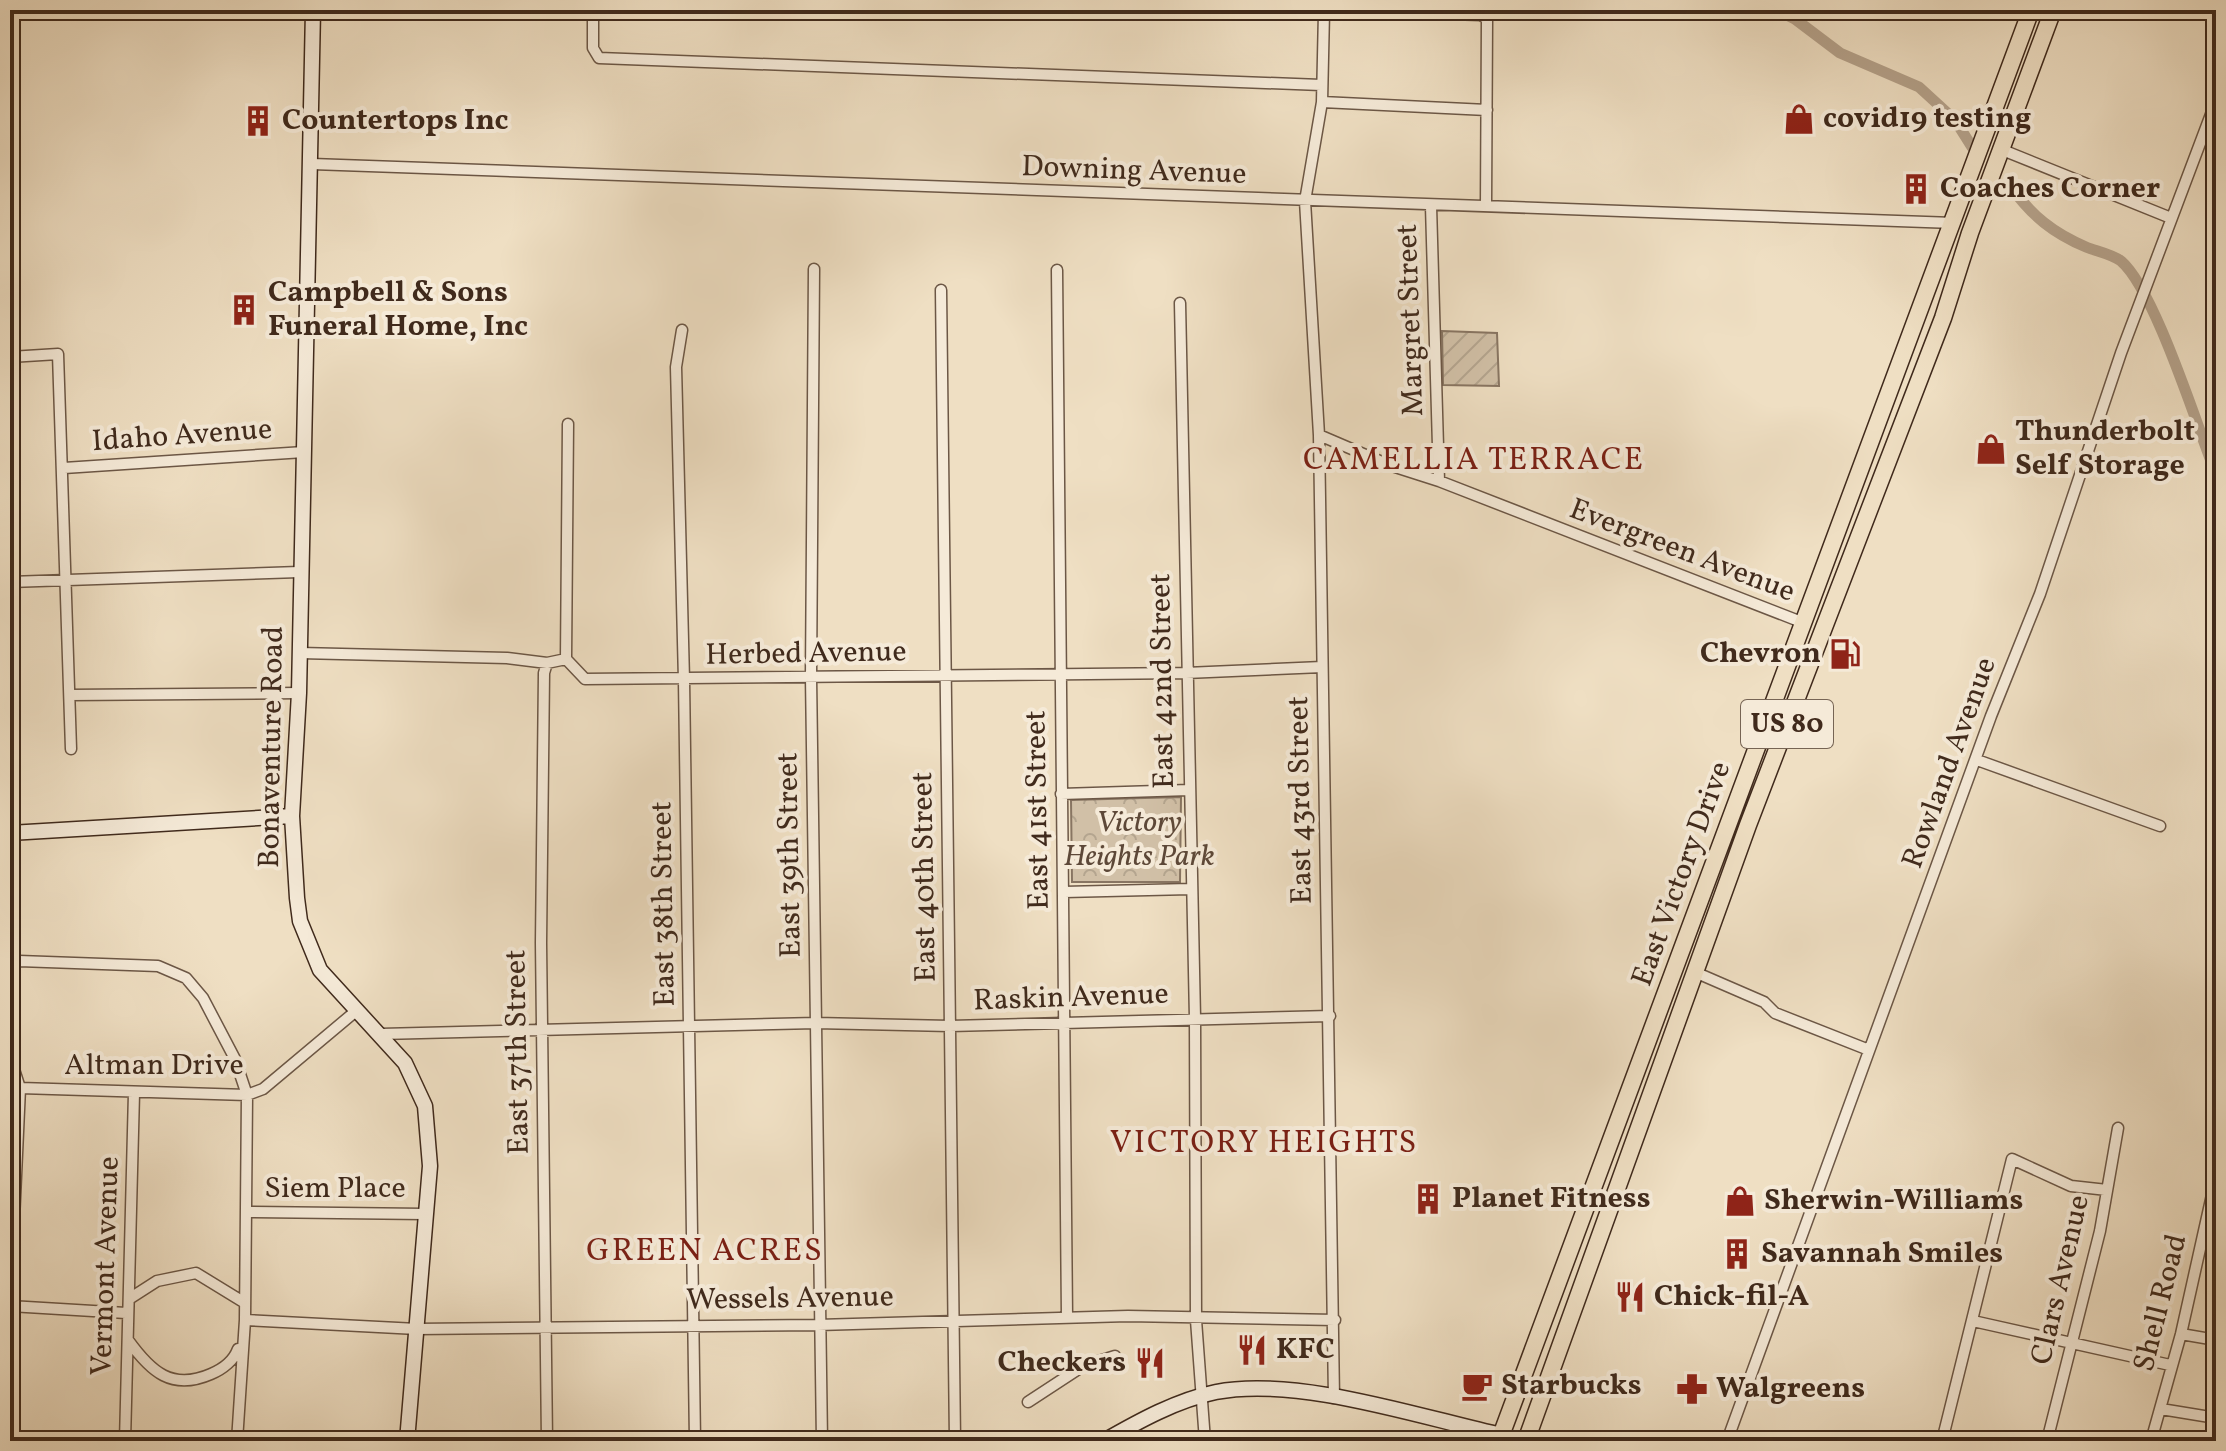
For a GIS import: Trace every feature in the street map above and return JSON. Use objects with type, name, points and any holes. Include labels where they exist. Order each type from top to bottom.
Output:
[{"type":"main road","name":"East Victory Drive","points":[[1500,1438],[2031,10]]},
{"type":"main road","name":"East Victory Drive","points":[[1527,1441],[1748,825],[1947,307],[2000,149],[2053,10]]},
{"type":"main road","points":[[1947,307],[1943,287],[1961,233],[1960,227],[1954,223]]},
{"type":"main road","points":[[1841,524],[1860,533]]},
{"type":"main road","points":[[1731,819],[1748,825]]},
{"type":"main road","points":[[1500,1438],[1527,1441]]},
{"type":"street","name":"Bonaventure Road","points":[[313,10],[312,164],[299,572],[299,693],[292,816],[300,921],[320,970],[405,1063],[425,1106],[430,1166],[407,1441]]},
{"type":"street","points":[[593,10],[595,54],[608,59],[1321,85]]},
{"type":"street","points":[[1323,11],[1481,15],[1488,25],[1486,205]]},
{"type":"street","name":"East 43rd Street","points":[[1323,11],[1322,102],[1305,201],[1319,435],[1334,1398]]},
{"type":"street","name":"Rowland Avenue","points":[[1727,1441],[2040,594],[2121,353],[2133,331],[2149,277],[2216,101]]},
{"type":"street","points":[[1322,102],[1487,110]]},
{"type":"street","points":[[2000,149],[2171,218]]},
{"type":"street","name":"Downing Avenue","points":[[312,164],[1954,223]]},
{"type":"street","name":"Margret Street","points":[[1431,206],[1439,481]]},
{"type":"street","name":"East 39th Street","points":[[814,269],[811,677],[822,1441]]},
{"type":"street","name":"East 41st Street","points":[[1057,270],[1067,1317]]},
{"type":"street","name":"East 40th Street","points":[[941,290],[955,1441]]},
{"type":"street","name":"East 42nd Street","points":[[1180,303],[1195,1018],[1196,1320],[1205,1441]]},
{"type":"street","name":"East 38th Street","points":[[682,330],[676,367],[684,680],[695,1441]]},
{"type":"street","points":[[10,357],[58,354],[71,749]]},
{"type":"street","points":[[300,653],[507,658],[547,663],[566,659],[568,424]]},
{"type":"street","name":"Evergreen Avenue","points":[[1319,435],[1389,465],[1439,481],[1804,623]]},
{"type":"street","name":"Idaho Avenue","points":[[64,468],[304,452]]},
{"type":"street","points":[[10,582],[299,572]]},
{"type":"street","name":"Herbed Avenue","points":[[566,659],[585,679],[1186,673],[1322,667]]},
{"type":"street","name":"East 37th Street","points":[[547,663],[544,673],[542,1031],[547,1441]]},
{"type":"street","points":[[70,695],[299,693]]},
{"type":"street","points":[[1977,760],[2160,826]]},
{"type":"street","points":[[1061,794],[1189,790]]},
{"type":"street","points":[[10,833],[292,816]]},
{"type":"street","points":[[1064,892],[1190,889]]},
{"type":"street","points":[[10,965],[19,961],[158,966],[186,978],[222,1031],[247,1095],[245,1320],[237,1441]]},
{"type":"street","points":[[1697,973],[1764,1002],[1775,1013],[1869,1050]]},
{"type":"street","name":"Altman Drive","points":[[20,1088],[247,1095],[263,1089],[356,1011]]},
{"type":"street","name":"Raskin Avenue","points":[[381,1034],[816,1023],[950,1026],[1330,1016]]},
{"type":"street","points":[[10,1057],[20,1088],[10,1307],[126,1313]]},
{"type":"street","name":"Vermont Avenue","points":[[125,1441],[134,1093]]},
{"type":"street","name":"Clars Avenue","points":[[2047,1441],[2107,1190],[2118,1128]]},
{"type":"street","points":[[1942,1441],[2012,1159],[2071,1186],[2107,1190]]},
{"type":"street","name":"Shell Road","points":[[2151,1441],[2181,1334],[2216,1177]]},
{"type":"street","name":"Siem Place","points":[[246,1212],[425,1214]]},
{"type":"street","points":[[129,1299],[157,1281],[196,1273],[245,1303]]},
{"type":"street","name":"Wessels Avenue","points":[[245,1320],[417,1329],[818,1325],[1067,1317],[1335,1320]]},
{"type":"street","points":[[1973,1321],[2170,1365]]},
{"type":"street","points":[[2181,1334],[2216,1340]]},
{"type":"street","points":[[127,1338],[144,1362],[158,1373],[174,1380],[193,1382],[229,1362],[242,1341]]},
{"type":"street","points":[[1028,1402],[1083,1366],[1115,1356]]},
{"type":"street","points":[[1104,1441],[1165,1409],[1201,1396],[1254,1388],[1334,1398],[1500,1438]]},
{"type":"street","points":[[2161,1409],[2216,1418]]},
{"type":"green space","points":[[1442,331],[1497,333],[1499,386],[1443,385]]},
{"type":"green space","name":"Victory Heights Park","points":[[1181,797],[1180,882],[1072,882],[1071,800]]},
{"type":"waterway","points":[[1777,10],[1795,19],[1840,53],[1919,87],[1955,120],[1972,147]]},
{"type":"waterway","points":[[2011,187],[2027,207],[2053,230],[2121,261],[2134,277],[2161,329],[2216,474]]},
{"type":"place","name":"covid19 testing","points":[[1799,119]]},
{"type":"place","name":"Countertops Inc","points":[[258,121]]},
{"type":"place","name":"Coaches Corner","points":[[1916,189]]},
{"type":"place","name":"Campbell & Sons Funeral Home, Inc","points":[[244,310]]},
{"type":"place","name":"Thunderbolt Self Storage","points":[[1991,449]]},
{"type":"place","name":"Chevron","points":[[1845,654]]},
{"type":"place","name":"Planet Fitness","points":[[1428,1199]]},
{"type":"place","name":"Sherwin-Williams","points":[[1740,1201]]},
{"type":"place","name":"Savannah Smiles","points":[[1737,1254]]},
{"type":"place","name":"Chick-fil-A","points":[[1630,1297]]},
{"type":"place","name":"KFC","points":[[1252,1350]]},
{"type":"place","name":"Checkers","points":[[1150,1363]]},
{"type":"place","name":"Starbucks","points":[[1477,1386]]},
{"type":"place","name":"Walgreens","points":[[1692,1389]]},
{"type":"district","name":"CAMELLIA TERRACE","points":[[1474,461]]},
{"type":"district","name":"VICTORY HEIGHTS","points":[[1264,1144]]},
{"type":"district","name":"GREEN ACRES","points":[[705,1252]]}]
